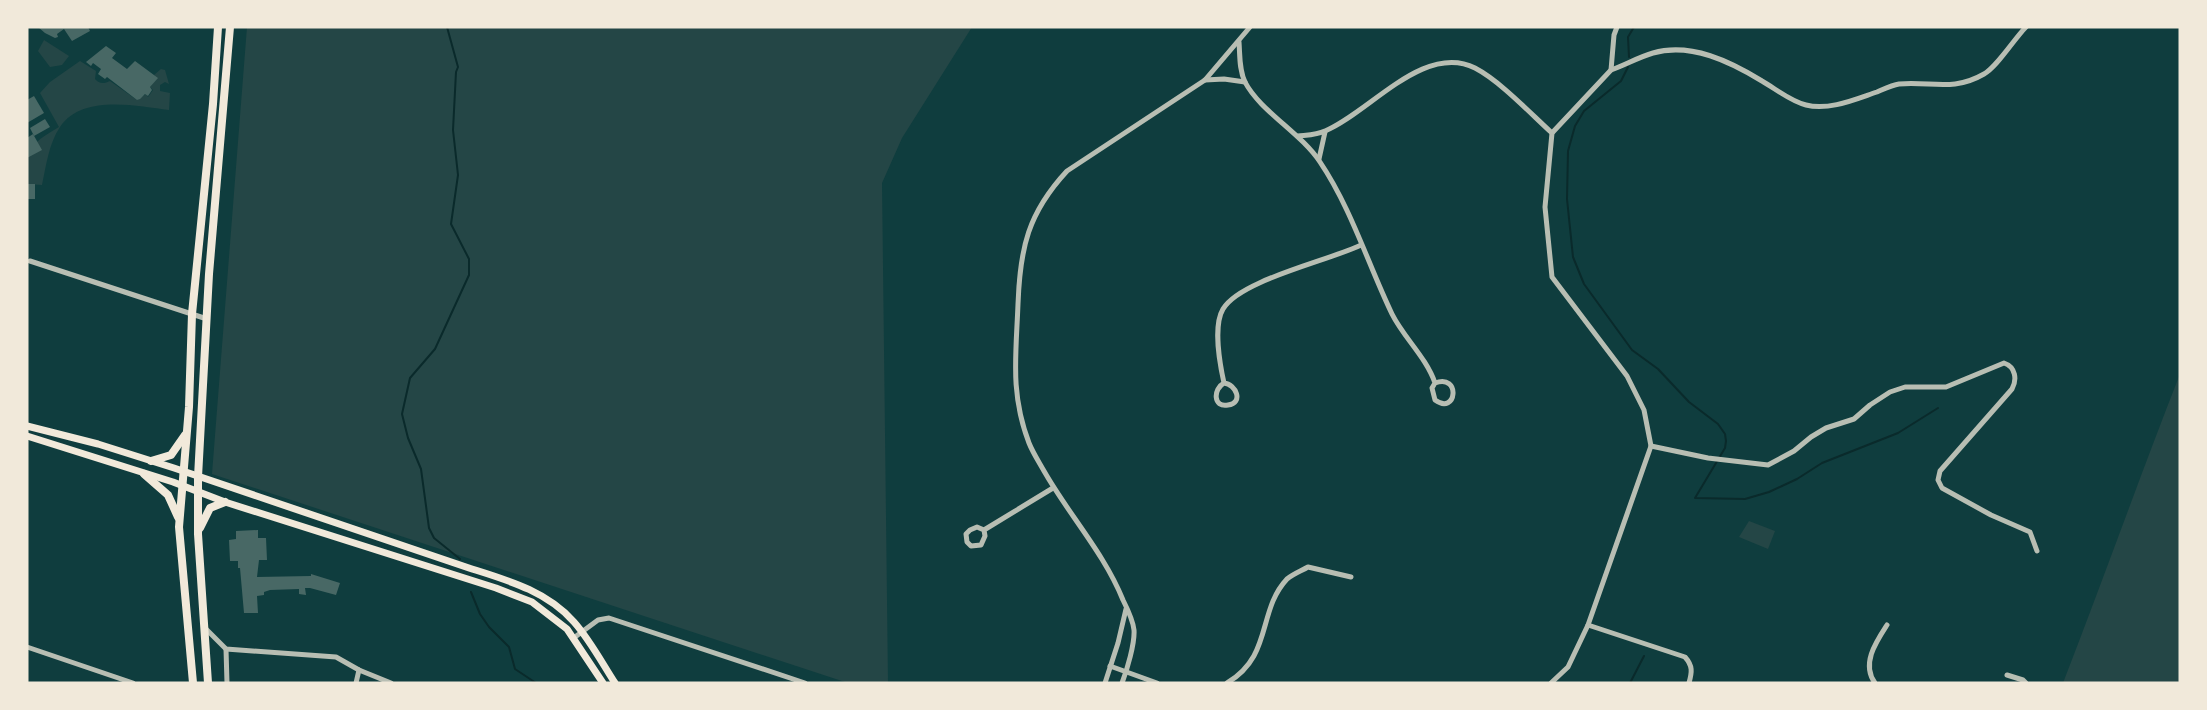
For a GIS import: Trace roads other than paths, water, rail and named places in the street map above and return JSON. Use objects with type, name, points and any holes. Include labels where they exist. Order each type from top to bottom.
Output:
[{"type":"main road","points":[[193,683],[180,522],[192,314],[213,104],[218,27]]},
{"type":"main road","points":[[208,683],[198,534],[198,477],[207,319],[230,27]]},
{"type":"main road","points":[[27,426],[98,444],[183,471],[513,581],[539,594],[561,609],[582,632],[615,683]]},
{"type":"main road","points":[[151,461],[171,455],[186,432]]},
{"type":"main road","points":[[27,436],[532,602],[574,637],[603,683]]},
{"type":"main road","points":[[144,474],[168,495],[180,522]]},
{"type":"main road","points":[[198,534],[210,508],[225,502]]},
{"type":"main road","points":[[292,523],[297,509]]},
{"type":"main road","points":[[386,553],[389,541]]},
{"type":"street","points":[[1122,683],[1134,630],[1126,607],[1118,586],[1105,564],[1053,488],[1030,446],[1018,409],[1015,387],[1019,279],[1023,246],[1038,210],[1050,190],[1068,171],[1205,80],[1250,27]]},
{"type":"street","points":[[1611,70],[1614,34],[1617,27]]},
{"type":"street","points":[[1551,683],[1568,667],[1588,625],[1651,446],[1644,410],[1627,376],[1552,277],[1545,207],[1552,133],[1611,70],[1654,52],[1698,53],[1736,66],[1806,105],[1820,106],[1840,103],[1897,84],[1946,86],[1963,84],[1985,74],[1994,67],[2026,27]]},
{"type":"street","points":[[1239,42],[1240,63],[1245,82],[1259,100],[1298,136],[1319,160],[1334,185],[1393,317],[1431,371],[1435,383],[1432,388],[1435,400],[1439,403],[1452,400],[1454,394],[1452,386],[1448,382],[1435,383]]},
{"type":"street","points":[[1298,136],[1325,132],[1426,66],[1456,62],[1475,68],[1494,81],[1552,133]]},
{"type":"street","points":[[1205,80],[1224,79],[1245,82]]},
{"type":"street","points":[[1319,160],[1325,132]]},
{"type":"street","points":[[1224,383],[1219,361],[1219,331],[1222,311],[1233,298],[1250,286],[1361,245]]},
{"type":"street","points":[[30,261],[207,319]]},
{"type":"street","points":[[1651,446],[1708,458],[1768,465],[1794,451],[1826,428],[1854,419],[1890,392],[1905,387],[1946,387],[2004,363],[2009,364],[2016,381],[2012,389],[1940,471],[1938,480],[1942,488],[1991,515],[2030,532],[2037,551]]},
{"type":"street","points":[[1224,383],[1234,387],[1237,394],[1233,404],[1226,406],[1220,404],[1215,392],[1218,386],[1224,383]]},
{"type":"street","points":[[984,530],[1053,488]]},
{"type":"street","points":[[1227,683],[1242,674],[1256,656],[1274,600],[1289,577],[1308,567],[1351,577]]},
{"type":"street","points":[[1105,683],[1118,644],[1126,607]]},
{"type":"street","points":[[574,637],[598,620],[609,618],[806,683]]},
{"type":"street","points":[[1588,625],[1685,657],[1692,670],[1689,683]]},
{"type":"street","points":[[1875,683],[1868,664],[1876,642],[1887,626]]},
{"type":"street","points":[[205,628],[226,649],[336,657],[359,670],[391,683]]},
{"type":"street","points":[[27,647],[134,683]]},
{"type":"street","points":[[226,649],[227,683]]},
{"type":"street","points":[[1110,666],[1157,683]]},
{"type":"street","points":[[356,683],[359,670]]},
{"type":"street","points":[[2007,675],[2026,683]]},
{"type":"waterway","points":[[447,27],[458,67],[453,130],[458,175],[451,224],[469,259],[469,275],[435,349],[410,378],[402,414],[408,438],[421,469],[429,528],[434,538],[460,559]]},
{"type":"waterway","points":[[1629,57],[1628,37],[1634,27]]},
{"type":"waterway","points":[[1628,67],[1621,81],[1584,111],[1575,126],[1568,151],[1567,199],[1573,257],[1584,284],[1632,350],[1658,369],[1689,402],[1718,424],[1725,434],[1725,448],[1695,498],[1745,499],[1769,492],[1797,479],[1822,463],[1898,433],[1938,408]]},
{"type":"waterway","points":[[471,592],[480,614],[489,627],[509,647],[515,669],[536,683]]},
{"type":"waterway","points":[[1630,683],[1644,656]]}]
